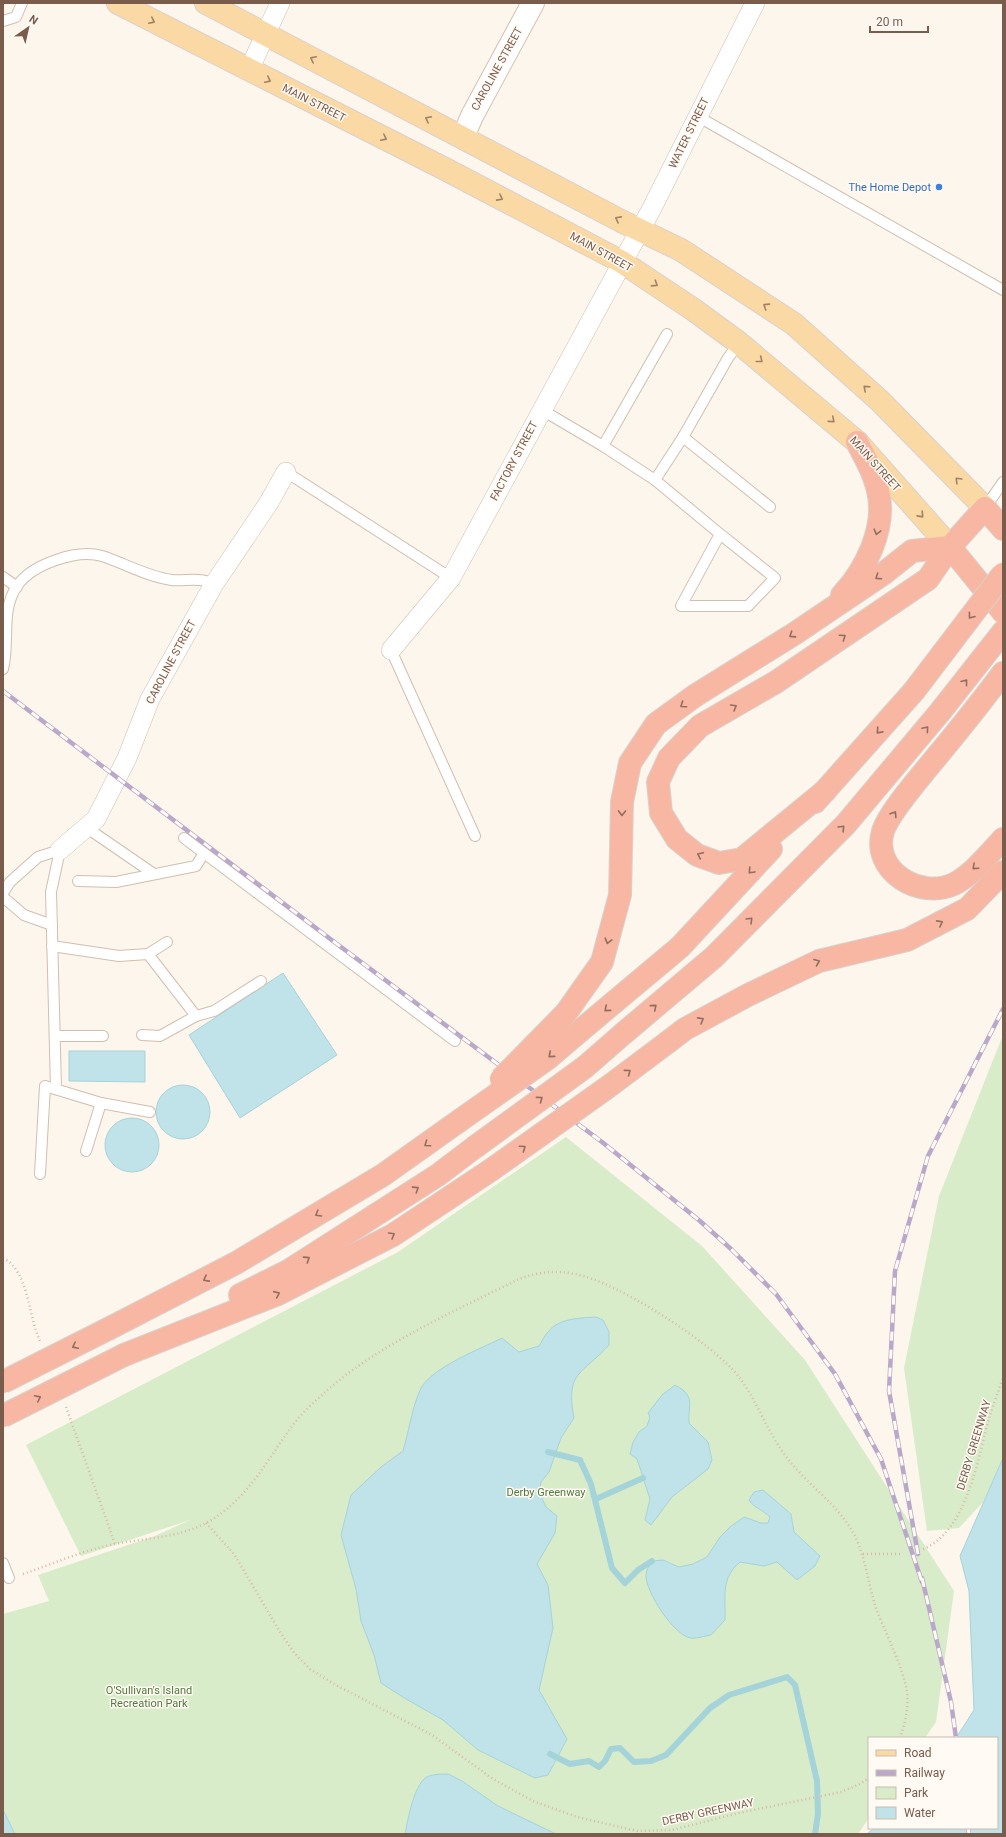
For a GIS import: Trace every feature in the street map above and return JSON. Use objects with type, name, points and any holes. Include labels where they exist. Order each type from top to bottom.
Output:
[{"type":"highway","points":[[824,613],[844,593],[855,578],[872,546],[880,517],[880,497],[874,474],[857,442]]},
{"type":"highway","points":[[826,791],[742,859],[719,862],[697,855],[677,839],[661,813],[658,782],[669,758],[700,726],[776,682],[928,579],[950,547],[985,508],[1003,529]]},
{"type":"highway","points":[[459,1121],[566,1013],[602,962],[620,895],[622,802],[630,763],[656,724],[696,695],[794,634],[883,574],[912,551],[950,547]]},
{"type":"highway","name":"MAIN STREET","points":[[950,547],[1003,612]]},
{"type":"highway","points":[[3,1382],[236,1263],[383,1175],[547,1059],[680,947],[826,791],[914,691],[1003,574]]},
{"type":"highway","points":[[3,1416],[288,1271],[438,1175],[585,1067],[714,957],[846,824],[940,712],[1003,632]]},
{"type":"highway","points":[[1003,673],[911,788],[884,831],[881,845],[884,856],[890,868],[900,878],[914,886],[927,889],[941,888],[954,884],[988,856],[1003,839]]},
{"type":"highway","points":[[124,1355],[278,1294],[393,1235],[491,1170],[608,1087],[685,1029],[748,995],[819,961],[907,940],[967,909],[1003,872]]},
{"type":"main road","name":"MAIN STREET","points":[[118,3],[447,170],[622,262],[694,310],[739,343],[857,442],[950,547]]},
{"type":"main road","points":[[206,3],[681,250],[794,324],[880,401],[985,508]]},
{"type":"main road","name":"CAROLINE STREET","points":[[463,136],[472,116],[533,3]]},
{"type":"street","points":[[248,70],[280,3]]},
{"type":"street","name":"WATER STREET","points":[[622,262],[640,230],[755,3]]},
{"type":"street","name":"FACTORY STREET","points":[[391,650],[451,578],[622,262]]},
{"type":"street","name":"CAROLINE STREET","points":[[60,850],[96,819],[127,758],[150,699],[214,584],[264,510],[286,472]]},
{"type":"lane","points":[[3,22],[16,17],[22,3]]},
{"type":"lane","points":[[697,116],[1003,290]]},
{"type":"lane","points":[[603,446],[667,334]]},
{"type":"lane","points":[[655,480],[683,437],[728,358],[739,343]]},
{"type":"lane","points":[[542,410],[603,446],[655,480],[775,578],[748,606],[681,606],[720,534]]},
{"type":"lane","points":[[683,437],[770,507]]},
{"type":"lane","points":[[286,472],[451,578]]},
{"type":"lane","points":[[985,508],[1003,482]]},
{"type":"lane","points":[[3,669],[6,657],[5,636],[8,606],[17,587],[26,576],[39,567],[64,557],[101,556],[122,565],[171,580],[200,580],[214,584]]},
{"type":"lane","points":[[3,577],[17,587]]},
{"type":"lane","points":[[391,650],[475,836]]},
{"type":"lane","points":[[87,828],[154,874]]},
{"type":"lane","points":[[184,838],[455,1041]]},
{"type":"lane","points":[[3,893],[10,882],[38,857],[60,850],[51,892],[56,1036],[56,1089]]},
{"type":"lane","points":[[78,881],[116,882],[196,866],[204,853]]},
{"type":"lane","points":[[3,897],[24,915],[52,925]]},
{"type":"lane","points":[[52,946],[119,956],[148,954],[167,942]]},
{"type":"lane","points":[[148,954],[196,1016]]},
{"type":"lane","points":[[142,1035],[160,1036],[196,1016],[214,1011],[261,981]]},
{"type":"lane","points":[[56,1036],[103,1036]]},
{"type":"lane","points":[[40,1174],[45,1086],[101,1103],[150,1112]]},
{"type":"lane","points":[[86,1151],[101,1103]]},
{"type":"lane","points":[[3,1563],[9,1578]]},
{"type":"path","points":[[9,1578],[76,1555],[115,1544],[167,1536],[190,1530],[206,1523],[240,1499],[253,1483],[294,1424],[343,1376],[365,1361],[401,1340],[519,1279],[535,1274],[552,1272],[575,1274],[597,1280],[653,1310],[702,1343],[724,1362],[738,1377],[754,1400],[784,1454],[798,1471],[838,1512],[851,1529],[863,1554],[875,1604],[907,1691],[908,1707],[900,1737]]},
{"type":"path","name":"DERBY GREENWAY","points":[[923,1549],[934,1543],[945,1534],[965,1501],[1003,1377]]},
{"type":"path","name":"DERBY GREENWAY","points":[[206,1523],[224,1541],[234,1554],[280,1632],[295,1654],[310,1669],[334,1684],[432,1735],[493,1779],[533,1801],[577,1817],[638,1833],[672,1830],[738,1813],[842,1792],[868,1779]]},
{"type":"path","points":[[863,1554],[902,1554]]},
{"type":"green space","points":[[1003,1035],[1003,1458],[984,1501],[959,1528],[927,1531],[904,1368],[939,1196]]},
{"type":"green space","name":"Derby Greenway","points":[[566,1137],[702,1246],[805,1360],[954,1591],[936,1722],[926,1737],[868,1737],[868,1819],[858,1834],[556,1834],[498,1806],[462,1781],[420,1783],[409,1815],[405,1834],[15,1834],[3,1810],[3,1614],[49,1601],[38,1575],[155,1536],[190,1520],[81,1556],[26,1445],[398,1252]]},
{"type":"water","points":[[283,973],[337,1055],[240,1118],[189,1035]]},
{"type":"water","points":[[69,1051],[145,1051],[145,1082],[69,1081]]},
{"type":"water","points":[[183,1085],[193,1087],[202,1093],[208,1102],[210,1112],[208,1122],[202,1131],[193,1137],[183,1139],[173,1137],[164,1131],[158,1122],[156,1112],[158,1102],[164,1093],[173,1087]]},
{"type":"water","points":[[132,1118],[142,1120],[151,1126],[157,1135],[159,1145],[157,1155],[151,1164],[142,1170],[132,1172],[122,1170],[113,1164],[107,1155],[105,1145],[107,1135],[113,1126],[122,1120]]},
{"type":"water","points":[[596,1317],[603,1320],[609,1332],[609,1345],[578,1375],[574,1382],[572,1403],[574,1418],[561,1438],[549,1472],[541,1482],[539,1492],[546,1507],[557,1516],[555,1533],[537,1564],[548,1585],[553,1628],[539,1690],[567,1739],[548,1775],[535,1778],[478,1750],[443,1720],[381,1683],[374,1655],[361,1621],[356,1589],[341,1535],[351,1495],[381,1467],[403,1451],[418,1395],[427,1380],[458,1359],[502,1338],[519,1352],[539,1346],[552,1327],[564,1321]]},
{"type":"water","points":[[675,1385],[686,1393],[690,1401],[689,1423],[708,1442],[712,1460],[708,1469],[672,1497],[651,1525],[645,1520],[650,1499],[637,1459],[630,1454],[633,1442],[639,1432],[647,1426],[650,1417],[648,1413],[662,1395]]},
{"type":"water","points":[[1003,1458],[1003,1834],[867,1834],[873,1829],[998,1829],[998,1737],[957,1737],[974,1710],[969,1591],[960,1556]]},
{"type":"water","points":[[763,1490],[791,1514],[794,1532],[820,1556],[815,1566],[797,1580],[777,1562],[764,1566],[740,1562],[729,1575],[725,1589],[725,1620],[711,1635],[690,1638],[683,1635],[662,1612],[650,1592],[646,1576],[649,1566],[652,1561],[663,1560],[679,1567],[693,1564],[707,1557],[720,1537],[730,1527],[744,1517],[761,1523],[768,1523],[770,1517],[753,1505],[749,1500],[754,1492]]},
{"type":"water","points":[[436,1774],[448,1774],[462,1781],[498,1806],[556,1834],[405,1834],[412,1802],[419,1785],[429,1776]]},
{"type":"water","points":[[3,1810],[15,1834],[3,1834]]},
{"type":"waterway","points":[[548,1452],[580,1460],[591,1484],[612,1568],[625,1583],[638,1570],[652,1561]]},
{"type":"waterway","points":[[596,1499],[643,1478]]},
{"type":"waterway","points":[[550,1754],[570,1764],[589,1761],[599,1767],[605,1761],[611,1749],[620,1748],[634,1762],[651,1761],[666,1755],[710,1708],[729,1695],[787,1677],[795,1685],[817,1781],[818,1814],[815,1834]]},
{"type":"railway","points":[[3,691],[337,944],[602,1142],[700,1221],[731,1249],[776,1294],[835,1374],[881,1459],[922,1582]]},
{"type":"railway","points":[[918,1554],[889,1391],[895,1271],[928,1156],[1003,1009]]},
{"type":"railway","points":[[922,1578],[951,1702],[956,1737]]},
{"type":"railway","points":[[968,1829],[969,1834]]},
{"type":"place","name":"The Home Depot","points":[[939,187]]},
{"type":"park label","name":"O'Sullivan's Island Recreation Park","points":[[149,1696]]}]
